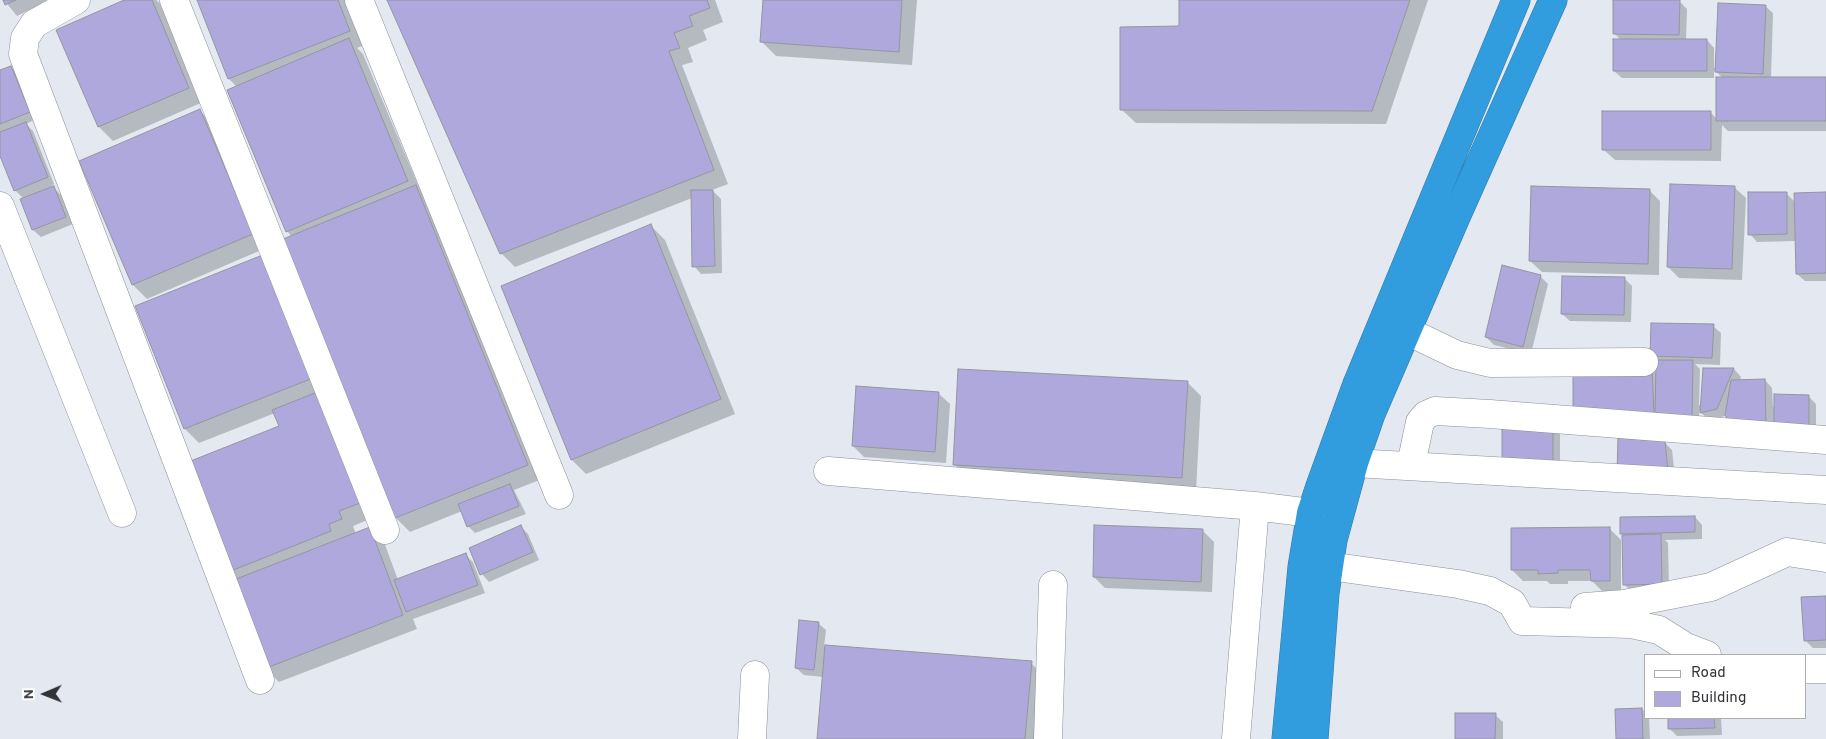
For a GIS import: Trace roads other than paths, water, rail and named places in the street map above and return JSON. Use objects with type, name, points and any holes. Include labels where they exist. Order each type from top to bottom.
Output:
[{"type":"highway","points":[[1314,739],[1325,593],[1316,565],[1311,513],[1357,384],[1516,0]]},
{"type":"highway","points":[[1286,739],[1316,565],[1335,532],[1354,463],[1371,414],[1553,0]]},
{"type":"highway","points":[[1430,207],[1456,217]]},
{"type":"street","points":[[76,0],[34,24],[25,38],[23,54],[260,680]]},
{"type":"street","points":[[174,0],[385,530]]},
{"type":"street","points":[[359,0],[559,495]]},
{"type":"street","points":[[0,206],[122,512]]},
{"type":"street","points":[[1407,331],[1457,355],[1490,363],[1644,362]]},
{"type":"street","points":[[1411,465],[1420,422],[1426,415],[1435,412],[1490,414],[1826,440]]},
{"type":"street","points":[[1354,463],[1826,490]]},
{"type":"street","points":[[828,471],[1255,506],[1311,513]]},
{"type":"street","points":[[1236,739],[1255,506]]},
{"type":"street","points":[[1316,565],[1458,584],[1490,591],[1512,603],[1576,609],[1593,605],[1624,604],[1711,586],[1787,552],[1826,558]]},
{"type":"street","points":[[1048,739],[1053,585]]},
{"type":"street","points":[[1512,603],[1522,621],[1631,624],[1659,630],[1686,647],[1704,654]]},
{"type":"street","points":[[1806,668],[1826,669]]},
{"type":"street","points":[[752,739],[755,675]]}]
